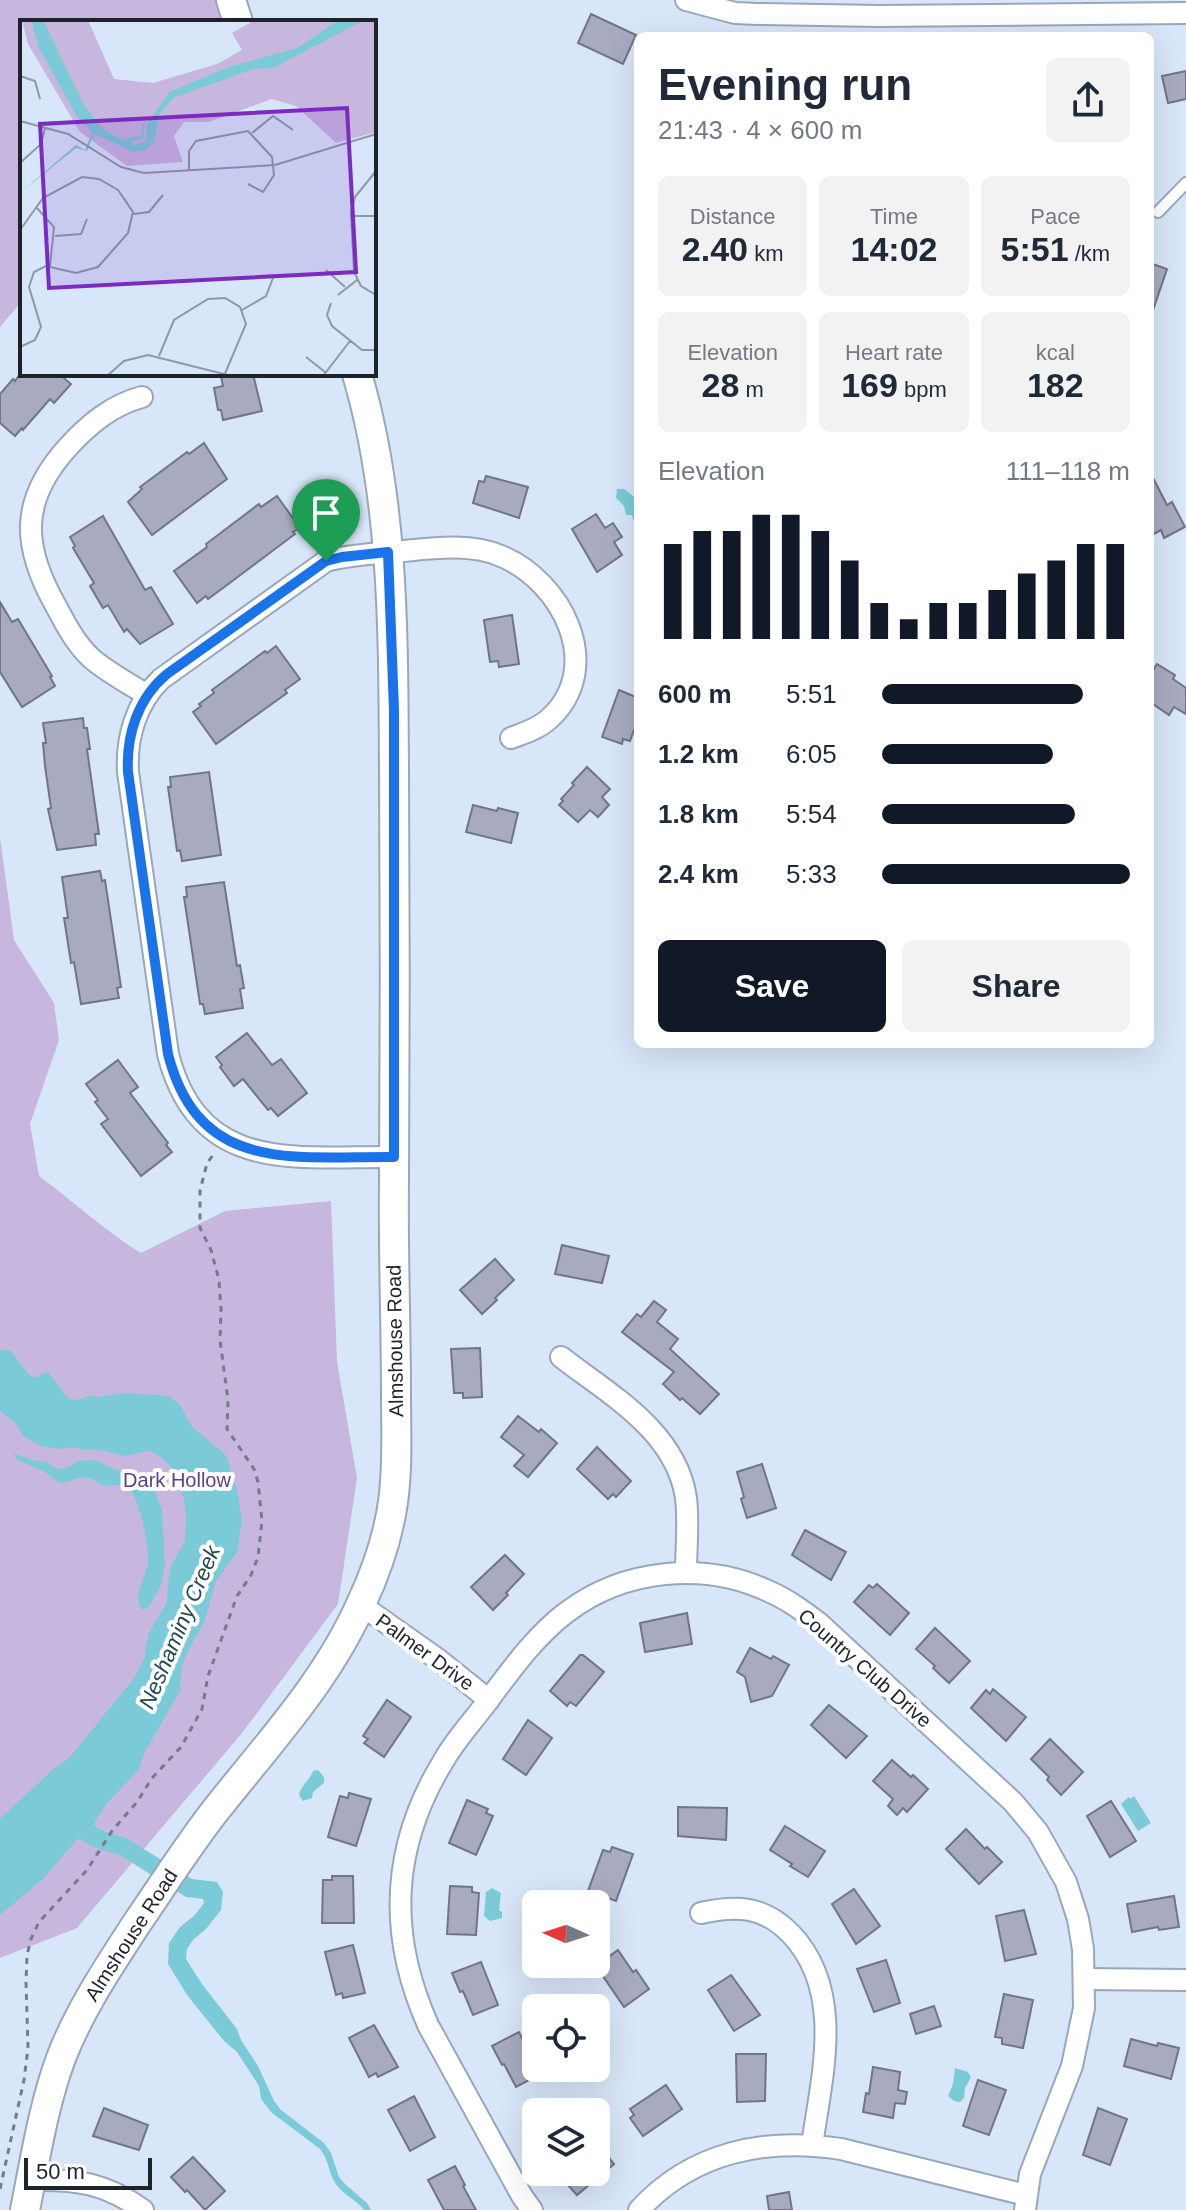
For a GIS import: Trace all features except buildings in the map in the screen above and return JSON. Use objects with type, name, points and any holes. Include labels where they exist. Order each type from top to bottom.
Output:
[{"type":"main road","points":[[231,0],[237,20]]},
{"type":"main road","name":"Almshouse Road","points":[[25,2210],[50,2093],[81,2013],[102,1976],[195,1838],[339,1648],[361,1605],[387,1534],[396,1481],[394,710],[388,552],[381,482],[357,376]]},
{"type":"street","points":[[686,0],[735,13],[780,7],[1186,13]]},
{"type":"street","points":[[142,397],[122,403],[99,418],[59,457],[35,501],[30,538],[40,576],[82,648],[99,664],[147,695]]},
{"type":"street","points":[[394,1157],[276,1155],[252,1150],[226,1140],[207,1127],[191,1109],[178,1086],[168,1054],[128,772],[130,738],[147,695],[167,674],[322,564],[342,557],[449,548],[494,553],[525,568],[555,599],[567,621],[575,662],[569,691],[549,719],[511,738]]},
{"type":"street","points":[[561,1357],[647,1424],[676,1462],[687,1500],[686,1573]]},
{"type":"street","name":"Country Club Drive","points":[[532,2210],[428,2025],[407,1967],[400,1927],[402,1871],[407,1846],[418,1808],[445,1756],[505,1677],[547,1629],[568,1611],[615,1585],[641,1578],[686,1573],[719,1575],[745,1581],[791,1603],[819,1623],[1013,1802],[1043,1840],[1066,1882],[1078,1919],[1083,1949],[1084,2008],[1075,2056],[1030,2174],[1025,2202]]},
{"type":"street","name":"Palmer Drive","points":[[361,1605],[489,1700]]},
{"type":"street","points":[[701,1913],[739,1907],[766,1915],[785,1927],[811,1960],[820,1983],[826,2021],[812,2145]]},
{"type":"street","points":[[1085,1979],[1186,1980]]},
{"type":"street","points":[[639,2210],[670,2182],[696,2167],[724,2154],[780,2144],[841,2149],[1025,2202]]},
{"type":"street","points":[[31,2180],[65,2179],[89,2183],[111,2190],[143,2210]]},
{"type":"lane","points":[[1158,212],[1186,183]]},
{"type":"path","points":[[0,2189],[28,2048],[26,1982],[31,1939],[39,1922],[96,1858],[152,1778],[181,1747],[202,1709],[208,1676],[237,1596],[251,1575],[260,1548],[262,1521],[258,1482],[254,1469],[227,1429],[228,1400],[220,1340],[219,1280],[211,1250],[200,1228],[200,1191],[204,1171],[213,1153]]},
{"type":"green space","points":[[0,0],[219,0],[224,20],[20,20],[20,303],[0,327]]},
{"type":"green space","name":"Dark Hollow","points":[[0,837],[14,940],[54,1003],[59,1040],[30,1124],[39,1176],[141,1253],[225,1211],[331,1201],[337,1362],[357,1478],[338,1604],[242,1733],[77,1928],[0,1958]]},
{"type":"water","points":[[617,489],[624,489],[634,497],[634,520],[632,515],[626,515],[624,506],[616,498]]},
{"type":"water","name":"Neshaminy Creek","points":[[0,1350],[12,1352],[28,1374],[35,1378],[49,1373],[68,1399],[125,1393],[170,1396],[180,1405],[193,1428],[226,1455],[242,1520],[237,1552],[216,1581],[204,1622],[181,1669],[180,1691],[143,1755],[139,1769],[107,1803],[93,1825],[126,1838],[192,1879],[217,1882],[223,1892],[221,1910],[193,1940],[187,1949],[186,1959],[237,2029],[274,2101],[324,2143],[339,2177],[371,2210],[364,2210],[337,2185],[320,2149],[271,2112],[237,2052],[224,2041],[187,1995],[168,1964],[169,1943],[180,1927],[194,1916],[204,1903],[203,1899],[186,1897],[120,1855],[96,1848],[78,1838],[43,1879],[0,1915],[0,1819],[70,1757],[135,1677],[144,1658],[149,1633],[167,1602],[172,1564],[185,1541],[186,1517],[184,1499],[173,1469],[153,1452],[125,1456],[96,1449],[63,1449],[41,1446],[23,1436],[16,1424],[0,1411]]},
{"type":"water","points":[[13,1453],[46,1462],[55,1468],[64,1469],[79,1461],[95,1460],[116,1470],[131,1470],[145,1476],[162,1510],[165,1564],[161,1585],[148,1608],[142,1610],[138,1598],[147,1566],[147,1544],[142,1519],[129,1489],[123,1485],[104,1486],[86,1477],[60,1483],[16,1459]]},
{"type":"water","points":[[318,1770],[324,1777],[324,1783],[313,1792],[312,1798],[303,1801],[300,1791],[313,1771]]},
{"type":"water","points":[[1134,1796],[1151,1823],[1138,1831],[1121,1804]]},
{"type":"water","points":[[492,1888],[501,1893],[499,1910],[502,1918],[490,1921],[484,1916],[486,1892]]},
{"type":"water","points":[[955,2068],[968,2072],[971,2077],[960,2102],[948,2096]]},
{"type":"route","points":[[388,552],[394,710],[394,1157],[263,1153],[219,1136],[191,1109],[178,1086],[168,1054],[128,772],[128,751],[134,724],[153,686],[326,561],[388,552]]}]
